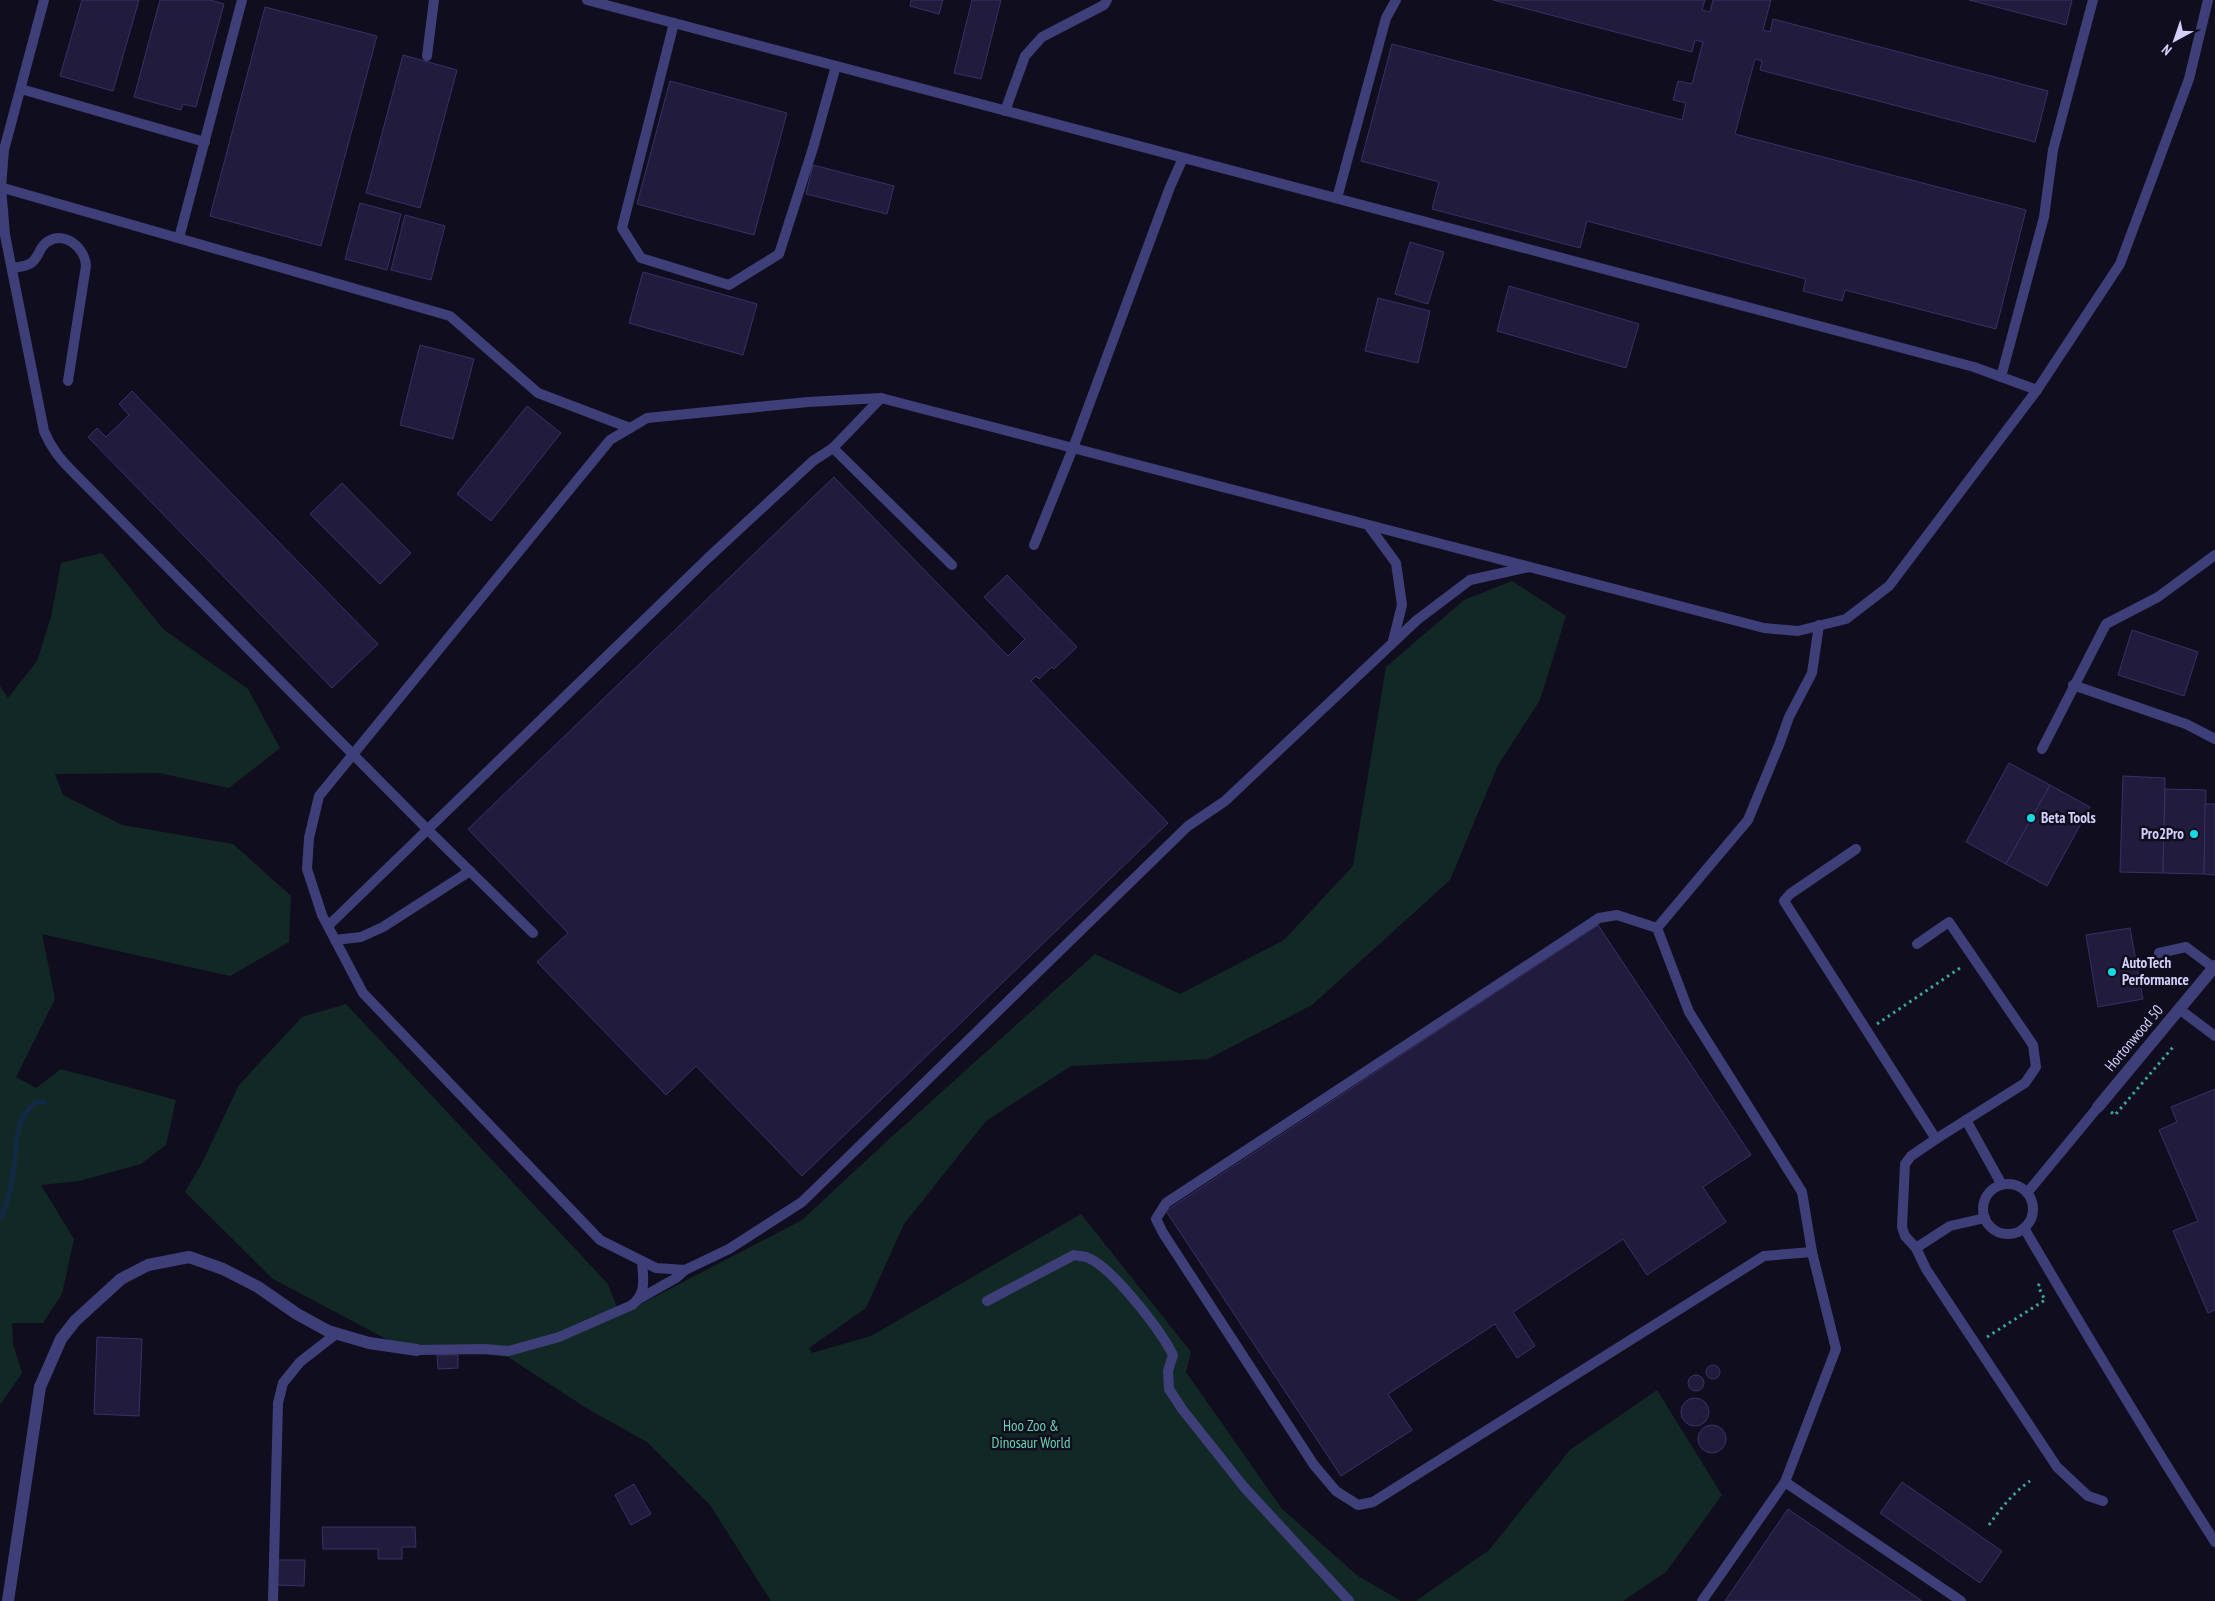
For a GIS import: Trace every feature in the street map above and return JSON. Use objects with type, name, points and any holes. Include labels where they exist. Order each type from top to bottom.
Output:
[{"type":"street","name":"Hortonwood 50","points":[[2104,1109],[2214,967]]},
{"type":"street","points":[[8,1601],[40,1387],[61,1339],[75,1322],[121,1279],[148,1265],[189,1258],[223,1269],[258,1287],[297,1314],[328,1331],[369,1343],[418,1350]]},
{"type":"lane","points":[[44,0],[4,150],[0,187],[5,235],[44,431],[56,455],[428,830],[533,932]]},
{"type":"lane","points":[[179,238],[242,0]]},
{"type":"lane","points":[[427,56],[434,0]]},
{"type":"lane","points":[[587,0],[609,3],[674,23],[1964,364],[2037,390]]},
{"type":"lane","points":[[1005,111],[1025,56],[1042,37],[1104,5],[1107,0]]},
{"type":"lane","points":[[1337,198],[1386,18],[1396,0]]},
{"type":"lane","points":[[2001,377],[2044,217],[2053,150],[2093,0]]},
{"type":"lane","points":[[685,1270],[656,1268],[600,1240],[363,993],[328,926],[307,869],[309,838],[319,796],[610,440],[647,418],[808,402],[882,398],[1764,628],[1798,631],[1846,619],[1889,586],[2037,390],[2120,264],[2189,79],[2208,0]]},
{"type":"lane","points":[[674,23],[622,228],[641,258],[729,285],[778,254],[813,148],[836,66]]},
{"type":"lane","points":[[21,89],[204,142]]},
{"type":"lane","points":[[1034,545],[1073,448],[1170,187],[1183,158]]},
{"type":"lane","points":[[0,187],[450,316],[538,393],[630,428]]},
{"type":"lane","points":[[12,268],[30,264],[43,245],[48,241],[56,239],[70,241],[82,251],[86,266],[68,381]]},
{"type":"lane","points":[[328,926],[708,558],[813,461],[833,448],[882,398]]},
{"type":"lane","points":[[833,448],[952,565]]},
{"type":"lane","points":[[1368,525],[1396,563],[1402,605],[1393,642]]},
{"type":"lane","points":[[2042,748],[2106,624],[2158,597],[2215,555]]},
{"type":"lane","points":[[418,1350],[484,1349],[509,1351],[559,1337],[632,1305],[676,1278],[685,1270],[729,1249],[802,1202],[1188,826],[1225,802],[1417,620],[1470,580],[1528,567]]},
{"type":"lane","points":[[1657,928],[1748,820],[1789,717],[1812,673],[1819,626]]},
{"type":"lane","points":[[2073,685],[2186,724],[2215,739]]},
{"type":"lane","points":[[1856,849],[1790,894],[1784,901],[1936,1139]]},
{"type":"lane","points":[[335,940],[361,937],[383,927],[470,871]]},
{"type":"lane","points":[[1657,928],[1617,915],[1599,918],[1166,1203],[1156,1219],[1163,1233],[1314,1465],[1336,1491],[1358,1505],[1373,1502],[1764,1256],[1812,1252]]},
{"type":"lane","points":[[1918,944],[1949,922],[2033,1044],[2036,1067],[2025,1083],[1911,1156],[1905,1164],[1902,1227],[1905,1236],[1916,1248],[1926,1269],[2057,1467],[2088,1496],[2103,1501]]},
{"type":"lane","points":[[1657,928],[1688,1012],[1802,1192],[1812,1252],[1836,1349],[1785,1482],[1702,1601]]},
{"type":"lane","points":[[2159,953],[2186,947],[2214,967]]},
{"type":"lane","points":[[2179,1010],[2215,1036]]},
{"type":"lane","points":[[2027,1192],[2104,1109]]},
{"type":"lane","points":[[1966,1120],[2002,1185]]},
{"type":"lane","points":[[2002,1185],[2016,1185],[2027,1192],[2033,1207],[2029,1222],[2024,1228],[2010,1234],[1995,1230],[1985,1218],[1985,1201],[1994,1188],[2002,1185]]},
{"type":"lane","points":[[1916,1248],[1950,1226],[1985,1218]]},
{"type":"lane","points":[[2024,1228],[2166,1465],[2215,1542]]},
{"type":"lane","points":[[987,1301],[1074,1255],[1086,1257],[1107,1270],[1166,1341],[1173,1355],[1168,1371],[1170,1389],[1182,1409],[1244,1487],[1349,1601]]},
{"type":"lane","points":[[639,1299],[644,1286],[642,1261]]},
{"type":"lane","points":[[273,1601],[278,1403],[284,1383],[300,1362],[336,1334]]},
{"type":"lane","points":[[1785,1482],[1961,1601]]},
{"type":"path","points":[[1867,1030],[1974,958]]},
{"type":"path","points":[[2104,1109],[2115,1115],[2173,1047]]},
{"type":"path","points":[[1976,1345],[2044,1300],[2038,1286],[2043,1281]]},
{"type":"path","points":[[1989,1525],[2004,1505],[2020,1488],[2030,1481]]},
{"type":"green space","points":[[102,553],[163,629],[248,689],[280,748],[229,788],[159,773],[55,774],[63,795],[122,825],[233,844],[291,896],[289,942],[230,976],[42,934],[55,999],[16,1077],[36,1088],[61,1069],[176,1100],[166,1145],[141,1164],[79,1181],[41,1185],[74,1239],[62,1294],[43,1323],[12,1323],[13,1344],[22,1373],[0,1405],[0,686],[8,698],[37,661],[51,617],[61,563]]},
{"type":"green space","name":"Hoo Zoo & Dinosaur World","points":[[1512,581],[1566,616],[1540,700],[1498,765],[1450,880],[1312,1005],[1208,1059],[1071,1066],[986,1121],[904,1224],[866,1308],[809,1348],[812,1353],[871,1336],[1081,1214],[1191,1352],[1186,1372],[1282,1509],[1358,1576],[1401,1601],[771,1601],[710,1505],[647,1442],[588,1409],[508,1357],[394,1343],[273,1279],[185,1192],[202,1163],[239,1085],[302,1017],[346,1004],[608,1284],[620,1315],[802,1220],[1095,954],[1180,994],[1284,940],[1353,866],[1386,667],[1464,600]]},
{"type":"green space","points":[[1657,1390],[1722,1495],[1666,1572],[1623,1601],[1416,1601],[1489,1550],[1570,1450]]},
{"type":"building","points":[[82,0],[139,0],[113,91],[60,76]]},
{"type":"building","points":[[160,0],[210,0],[224,4],[196,107],[183,104],[181,110],[134,97]]},
{"type":"building","points":[[911,0],[943,0],[939,14],[910,6]]},
{"type":"building","points":[[972,0],[1001,0],[981,79],[954,73]]},
{"type":"building","points":[[1493,0],[1705,0],[1702,10],[1710,12],[1713,0],[1771,0],[1763,30],[1770,32],[1773,19],[2048,91],[2035,142],[1760,70],[1762,61],[1755,59],[1735,134],[2026,210],[1996,329],[1845,290],[1842,301],[1803,291],[1806,279],[1587,221],[1580,248],[1432,209],[1439,182],[1361,161],[1392,44],[1682,120],[1686,103],[1673,100],[1678,81],[1692,84],[1703,42],[1695,40],[1692,52]]},
{"type":"building","points":[[1969,0],[2072,0],[2066,25]]},
{"type":"building","points":[[265,7],[377,36],[321,246],[210,216]]},
{"type":"building","points":[[403,55],[457,70],[420,208],[366,193]]},
{"type":"building","points":[[670,81],[787,113],[754,235],[637,204]]},
{"type":"building","points":[[813,165],[894,186],[887,214],[806,194]]},
{"type":"building","points":[[360,203],[401,214],[387,270],[345,259]]},
{"type":"building","points":[[405,215],[445,226],[431,280],[391,270]]},
{"type":"building","points":[[1410,242],[1444,252],[1428,304],[1395,294]]},
{"type":"building","points":[[643,272],[757,304],[743,355],[629,323]]},
{"type":"building","points":[[1509,286],[1639,324],[1626,368],[1497,331]]},
{"type":"building","points":[[1378,298],[1430,311],[1418,363],[1365,351]]},
{"type":"building","points":[[420,345],[474,359],[453,439],[400,425]]},
{"type":"building","points":[[132,391],[378,644],[332,688],[88,437],[97,428],[106,437],[129,415],[119,404]]},
{"type":"building","points":[[527,406],[561,433],[491,521],[457,494]]},
{"type":"building","points":[[834,477],[1008,656],[1025,639],[984,597],[1007,575],[1077,647],[1054,669],[1052,667],[1039,679],[1036,676],[1031,681],[1168,823],[802,1176],[696,1066],[666,1095],[537,962],[568,933],[468,829]]},
{"type":"building","points":[[342,483],[411,553],[380,584],[310,514]]},
{"type":"building","points":[[2132,630],[2198,652],[2184,696],[2118,675]]},
{"type":"building","points":[[2009,763],[2050,785],[2006,864],[1966,842]]},
{"type":"building","points":[[2123,776],[2165,778],[2163,873],[2120,872]]},
{"type":"building","points":[[2050,785],[2090,807],[2047,886],[2006,864]]},
{"type":"building","points":[[2165,789],[2206,790],[2204,874],[2163,873]]},
{"type":"building","points":[[2205,804],[2215,804],[2215,875],[2204,874]]},
{"type":"building","points":[[1598,925],[1751,1155],[1703,1187],[1726,1222],[1647,1275],[1623,1239],[1513,1312],[1535,1346],[1517,1358],[1495,1324],[1388,1394],[1412,1430],[1341,1476],[1166,1211]]},
{"type":"building","points":[[2130,928],[2143,999],[2098,1007],[2086,935]]},
{"type":"building","points":[[2215,1089],[2215,1310],[2208,1313],[2173,1231],[2198,1221],[2159,1130],[2177,1122],[2171,1107]]},
{"type":"building","points":[[97,1337],[142,1339],[139,1416],[94,1414]]},
{"type":"building","points":[[437,1355],[458,1355],[458,1368],[438,1369]]},
{"type":"building","points":[[1710,1365],[1716,1365],[1720,1372],[1716,1379],[1710,1379],[1706,1375],[1706,1369]]},
{"type":"building","points":[[1696,1375],[1704,1383],[1696,1391],[1688,1383]]},
{"type":"building","points":[[1695,1398],[1705,1402],[1709,1412],[1705,1422],[1695,1426],[1685,1422],[1681,1412],[1685,1402]]},
{"type":"building","points":[[1712,1425],[1722,1429],[1726,1439],[1722,1449],[1712,1453],[1702,1449],[1698,1439],[1702,1429]]},
{"type":"building","points":[[1902,1482],[2002,1551],[1980,1583],[1880,1513]]},
{"type":"building","points":[[634,1484],[651,1514],[631,1525],[615,1495]]},
{"type":"building","points":[[1788,1509],[1922,1601],[1725,1601]]},
{"type":"building","points":[[322,1527],[415,1527],[416,1547],[402,1547],[402,1559],[378,1559],[378,1549],[323,1549]]},
{"type":"building","points":[[278,1560],[305,1560],[304,1586],[277,1585]]},
{"type":"waterway","points":[[0,1219],[7,1203],[11,1186],[19,1126],[28,1109],[36,1102],[44,1102]]},
{"type":"place","name":"Beta Tools","points":[[2031,818]]},
{"type":"place","name":"Pro2Pro","points":[[2194,834]]},
{"type":"place","name":"AutoTech Performance","points":[[2112,972]]}]
